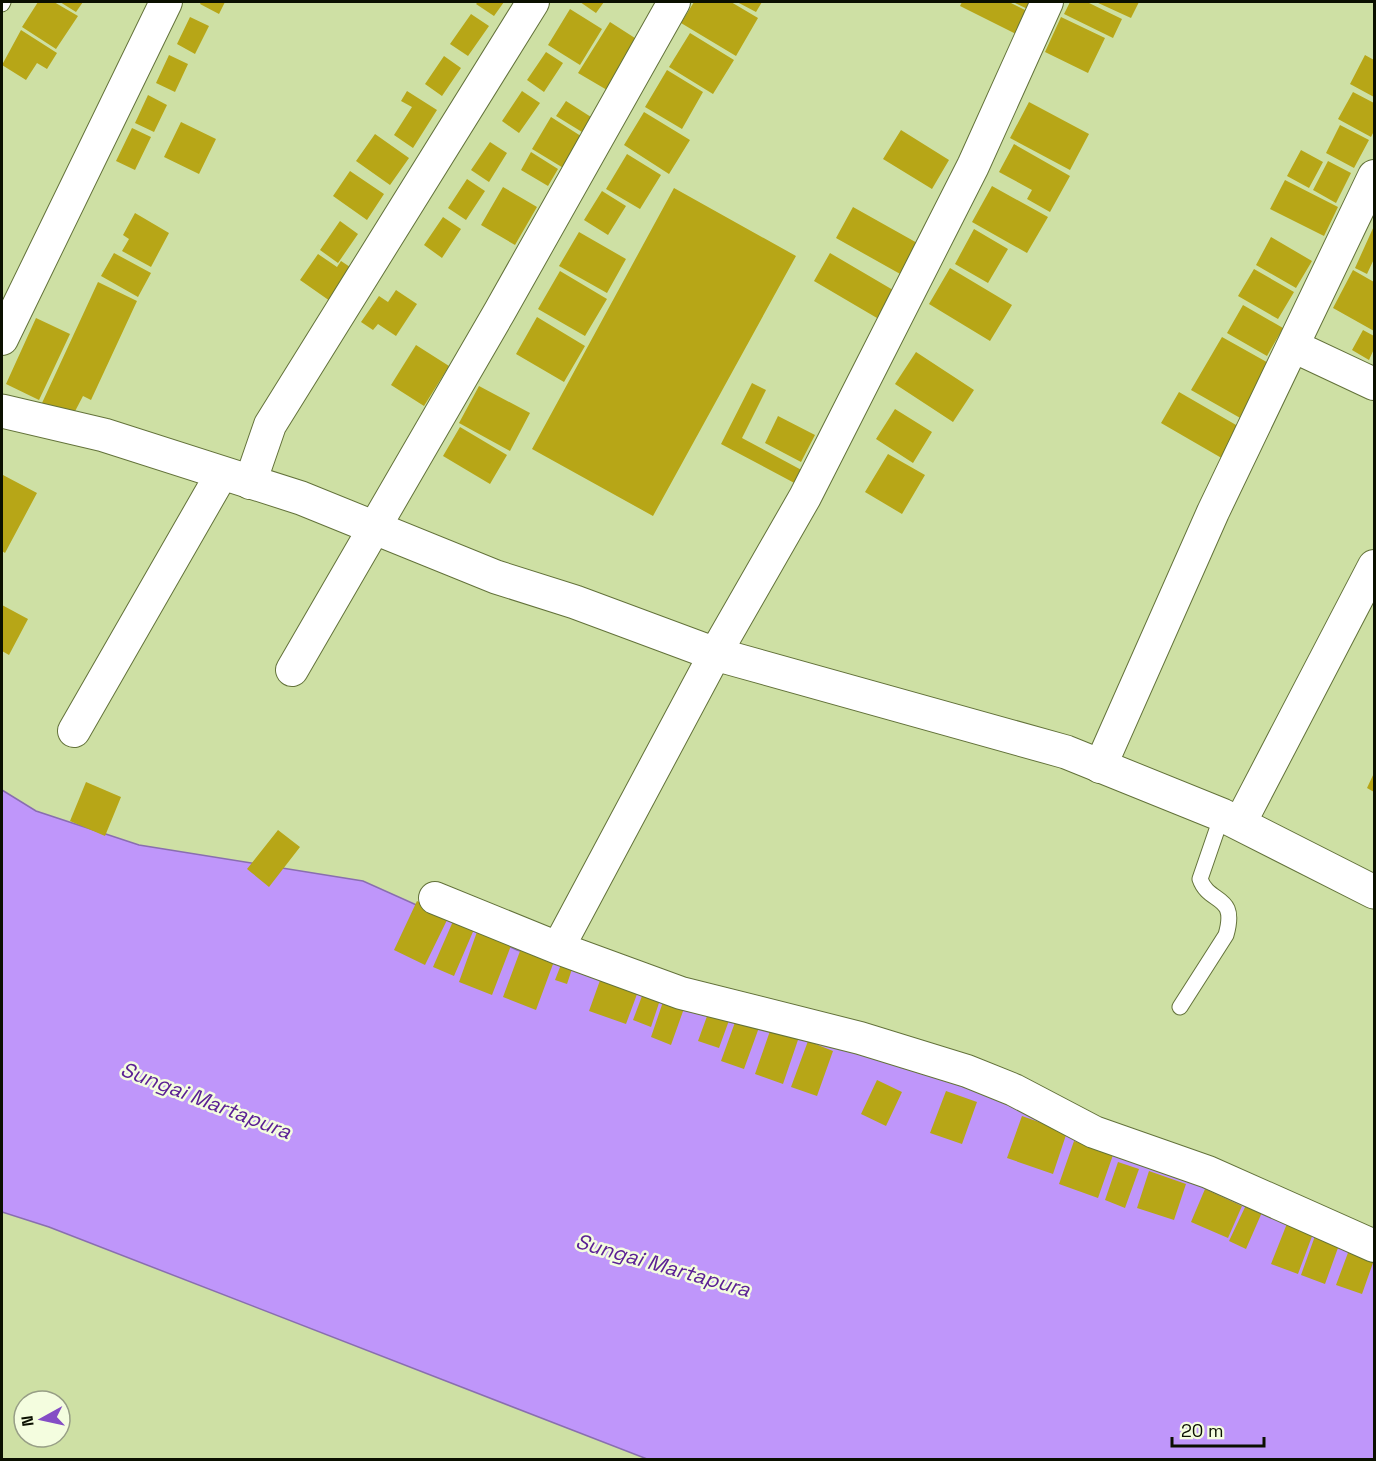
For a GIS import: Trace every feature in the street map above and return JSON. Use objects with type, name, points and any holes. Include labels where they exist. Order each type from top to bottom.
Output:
[{"type":"street","points":[[2,339],[166,2]]},
{"type":"street","points":[[74,731],[270,425],[533,2]]},
{"type":"street","points":[[292,670],[377,528],[674,2]]},
{"type":"street","points":[[558,948],[715,654],[805,498],[919,277],[973,166],[1047,2]]},
{"type":"street","points":[[1100,767],[1213,512],[1374,176]]},
{"type":"street","points":[[1293,346],[1374,384]]},
{"type":"street","points":[[2,411],[104,435],[235,479],[301,498],[496,577],[575,602],[715,654],[1013,735],[1066,752],[1231,819],[1374,892]]},
{"type":"street","points":[[1231,819],[1374,566]]},
{"type":"street","points":[[435,898],[558,948],[681,993],[860,1038],[967,1071],[1014,1090],[1094,1132],[1208,1172],[1374,1246]]},
{"type":"lane","points":[[1180,1007],[1226,934],[1229,924],[1229,912],[1222,900],[1206,889],[1200,879],[1231,819]]},
{"type":"water","name":"Sungai Martapura","points":[[2,790],[36,811],[139,845],[363,881],[517,950],[666,997],[957,1080],[1374,1259],[1374,1459],[647,1459],[49,1227],[2,1212]]},
{"type":"building","points":[[38,2],[54,2],[78,16],[56,49],[22,27]]},
{"type":"building","points":[[60,2],[83,2],[76,12]]},
{"type":"building","points":[[201,2],[225,2],[219,14],[200,4]]},
{"type":"building","points":[[478,2],[504,2],[494,16],[476,4]]},
{"type":"building","points":[[580,2],[604,2],[596,13]]},
{"type":"building","points":[[694,2],[731,2],[758,18],[736,56],[681,23]]},
{"type":"building","points":[[737,2],[762,2],[756,12]]},
{"type":"building","points":[[962,2],[1009,2],[1031,13],[1020,36],[960,6]]},
{"type":"building","points":[[1013,2],[1039,2],[1034,12]]},
{"type":"building","points":[[1070,2],[1087,2],[1122,19],[1113,38],[1064,14]]},
{"type":"building","points":[[1096,2],[1139,2],[1131,18]]},
{"type":"building","points":[[570,9],[602,29],[580,65],[548,45]]},
{"type":"building","points":[[471,14],[489,26],[468,56],[450,44]]},
{"type":"building","points":[[190,17],[209,26],[195,54],[177,44]]},
{"type":"building","points":[[1061,17],[1105,38],[1088,73],[1045,52]]},
{"type":"building","points":[[610,22],[638,40],[607,90],[578,73]]},
{"type":"building","points":[[21,30],[57,53],[47,69],[37,63],[26,80],[2,65]]},
{"type":"building","points":[[690,33],[734,60],[713,94],[669,67]]},
{"type":"building","points":[[546,52],[563,63],[544,92],[527,80]]},
{"type":"building","points":[[169,55],[188,64],[175,92],[156,83]]},
{"type":"building","points":[[1365,55],[1374,60],[1374,97],[1350,84]]},
{"type":"building","points":[[444,56],[461,68],[442,96],[425,84]]},
{"type":"building","points":[[667,70],[703,92],[682,129],[645,107]]},
{"type":"building","points":[[407,91],[437,110],[413,148],[394,135],[412,107],[401,101]]},
{"type":"building","points":[[522,91],[540,103],[519,133],[502,121]]},
{"type":"building","points":[[1353,92],[1374,103],[1374,131],[1371,137],[1338,119]]},
{"type":"building","points":[[148,95],[167,105],[154,132],[135,123]]},
{"type":"building","points":[[566,101],[591,117],[582,132],[556,116]]},
{"type":"building","points":[[1029,102],[1089,134],[1070,170],[1010,138]]},
{"type":"building","points":[[644,112],[690,140],[669,174],[624,145]]},
{"type":"building","points":[[551,117],[584,138],[565,169],[532,149]]},
{"type":"building","points":[[181,122],[216,139],[199,174],[164,157]]},
{"type":"building","points":[[1340,125],[1369,140],[1354,168],[1326,153]]},
{"type":"building","points":[[132,128],[151,137],[135,170],[116,161]]},
{"type":"building","points":[[901,130],[949,160],[932,189],[883,159]]},
{"type":"building","points":[[375,134],[409,158],[390,185],[356,161]]},
{"type":"building","points":[[490,142],[507,153],[489,182],[471,170]]},
{"type":"building","points":[[1014,144],[1070,176],[1050,212],[1027,199],[1032,190],[999,172]]},
{"type":"building","points":[[1301,150],[1323,162],[1309,188],[1287,176]]},
{"type":"building","points":[[531,152],[558,169],[548,186],[521,170]]},
{"type":"building","points":[[627,154],[661,175],[640,209],[606,189]]},
{"type":"building","points":[[1328,161],[1351,173],[1336,203],[1313,190]]},
{"type":"building","points":[[350,171],[384,194],[367,220],[333,196]]},
{"type":"building","points":[[467,179],[485,191],[466,220],[448,208]]},
{"type":"building","points":[[1285,180],[1338,207],[1324,236],[1270,209]]},
{"type":"building","points":[[992,186],[1048,217],[1027,253],[972,222]]},
{"type":"building","points":[[503,187],[537,207],[515,245],[481,225]]},
{"type":"building","points":[[674,188],[796,256],[653,516],[532,449]]},
{"type":"building","points":[[602,191],[626,206],[608,235],[584,220]]},
{"type":"building","points":[[853,207],[919,244],[902,275],[836,238]]},
{"type":"building","points":[[135,213],[169,233],[151,267],[122,251],[129,239],[123,235]]},
{"type":"building","points":[[443,217],[461,229],[442,258],[424,245]]},
{"type":"building","points":[[340,221],[358,234],[338,263],[320,250]]},
{"type":"building","points":[[1374,226],[1374,259],[1367,274],[1355,268]]},
{"type":"building","points":[[974,229],[1008,249],[988,283],[955,264]]},
{"type":"building","points":[[579,232],[626,259],[607,293],[559,266]]},
{"type":"building","points":[[1271,237],[1312,261],[1296,288],[1256,265]]},
{"type":"building","points":[[114,253],[151,273],[138,297],[101,276]]},
{"type":"building","points":[[830,253],[893,290],[877,318],[814,281]]},
{"type":"building","points":[[318,254],[337,267],[341,261],[353,269],[330,301],[300,280]]},
{"type":"building","points":[[950,268],[1012,305],[990,341],[929,304]]},
{"type":"building","points":[[1254,269],[1294,292],[1278,319],[1238,296]]},
{"type":"building","points":[[1353,270],[1374,282],[1374,331],[1333,308]]},
{"type":"building","points":[[560,271],[607,299],[585,336],[538,309]]},
{"type":"building","points":[[98,282],[137,301],[91,400],[83,396],[72,417],[42,403]]},
{"type":"building","points":[[396,290],[417,304],[396,336],[378,324],[373,330],[361,322],[379,296],[388,302]]},
{"type":"building","points":[[1243,305],[1283,328],[1267,356],[1227,333]]},
{"type":"building","points":[[537,317],[585,346],[564,382],[516,354]]},
{"type":"building","points":[[36,318],[70,334],[39,400],[6,384]]},
{"type":"building","points":[[1363,330],[1374,336],[1374,349],[1369,360],[1352,350]]},
{"type":"building","points":[[1222,337],[1272,365],[1242,419],[1191,390]]},
{"type":"building","points":[[416,345],[449,366],[424,406],[391,385]]},
{"type":"building","points":[[916,352],[974,390],[953,422],[895,384]]},
{"type":"building","points":[[752,383],[766,390],[742,438],[807,473],[800,486],[721,444]]},
{"type":"building","points":[[479,386],[530,413],[510,451],[459,423]]},
{"type":"building","points":[[1179,392],[1243,429],[1225,460],[1161,423]]},
{"type":"building","points":[[895,409],[932,432],[913,463],[876,439]]},
{"type":"building","points":[[778,416],[815,435],[801,462],[765,443]]},
{"type":"building","points":[[460,427],[507,455],[490,484],[443,456]]},
{"type":"building","points":[[888,454],[925,475],[902,514],[865,492]]},
{"type":"building","points":[[3,475],[37,493],[5,553],[2,551]]},
{"type":"building","points":[[2,605],[28,619],[9,655],[2,651]]},
{"type":"building","points":[[1374,773],[1374,792],[1367,788]]},
{"type":"building","points":[[86,782],[121,797],[105,836],[70,821]]},
{"type":"building","points":[[278,830],[300,847],[269,887],[247,869]]},
{"type":"building","points":[[417,901],[449,916],[425,965],[394,950]]},
{"type":"building","points":[[454,919],[475,927],[454,976],[433,967]]},
{"type":"building","points":[[478,929],[512,943],[492,995],[459,982]]},
{"type":"building","points":[[523,943],[556,956],[536,1010],[503,997]]},
{"type":"building","points":[[562,962],[573,966],[567,984],[555,980]]},
{"type":"building","points":[[603,972],[640,986],[626,1024],[589,1011]]},
{"type":"building","points":[[645,988],[662,994],[651,1027],[633,1020]]},
{"type":"building","points":[[666,993],[687,1000],[671,1045],[651,1037]]},
{"type":"building","points":[[710,1008],[731,1015],[719,1048],[698,1041]]},
{"type":"building","points":[[738,1014],[761,1022],[744,1069],[721,1061]]},
{"type":"building","points":[[771,1028],[799,1037],[783,1084],[755,1074]]},
{"type":"building","points":[[808,1041],[833,1051],[817,1096],[791,1087]]},
{"type":"building","points":[[877,1080],[902,1092],[886,1126],[861,1114]]},
{"type":"building","points":[[946,1091],[977,1102],[962,1144],[930,1133]]},
{"type":"building","points":[[1022,1116],[1067,1132],[1053,1174],[1007,1158]]},
{"type":"building","points":[[1074,1141],[1113,1155],[1098,1198],[1059,1184]]},
{"type":"building","points":[[1118,1162],[1139,1169],[1125,1208],[1105,1200]]},
{"type":"building","points":[[1149,1171],[1186,1184],[1174,1220],[1137,1208]]},
{"type":"building","points":[[1205,1189],[1242,1206],[1228,1238],[1191,1222]]},
{"type":"building","points":[[1247,1203],[1263,1210],[1246,1249],[1229,1241]]},
{"type":"building","points":[[1288,1221],[1314,1231],[1298,1274],[1271,1264]]},
{"type":"building","points":[[1315,1236],[1339,1245],[1325,1284],[1301,1275]]},
{"type":"building","points":[[1349,1250],[1374,1260],[1362,1294],[1336,1285]]}]
